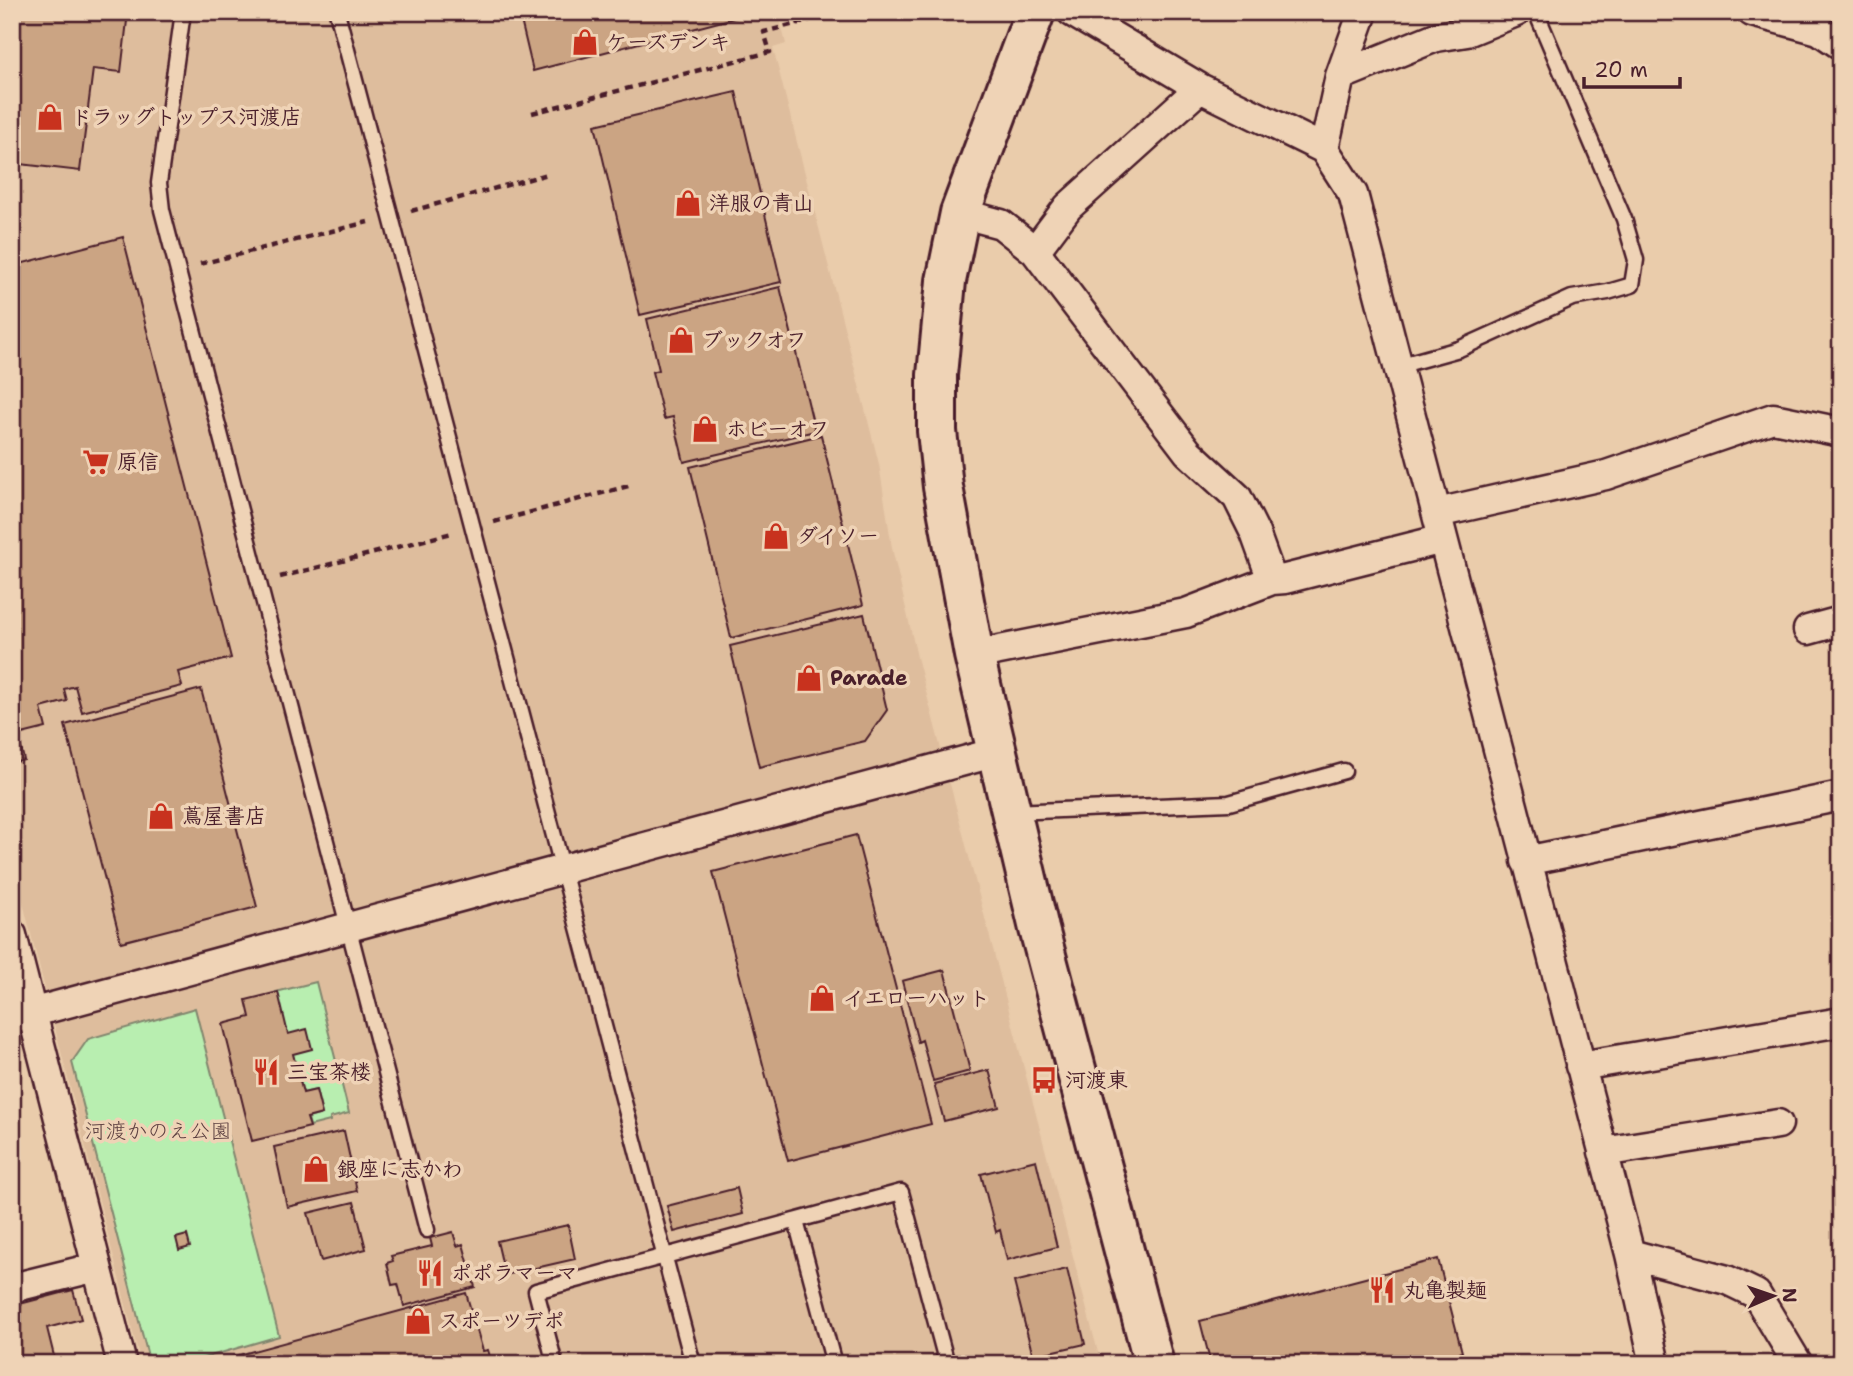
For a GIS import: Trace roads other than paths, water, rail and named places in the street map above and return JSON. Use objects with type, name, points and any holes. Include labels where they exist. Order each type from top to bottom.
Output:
[{"type":"street","points":[[1035,12],[960,213],[946,281],[937,375],[937,431],[943,486],[974,655],[996,752],[1039,929],[1154,1364]]},
{"type":"street","points":[[1072,12],[1200,88],[1324,149],[1353,194],[1630,1254],[1655,1364]]},
{"type":"street","points":[[1324,149],[1340,76],[1363,12]]},
{"type":"street","points":[[1340,76],[1436,37],[1467,32],[1516,12]]},
{"type":"street","points":[[1752,12],[1819,30],[1841,45]]},
{"type":"street","points":[[1035,251],[1068,206],[1200,88]]},
{"type":"street","points":[[960,213],[1001,224],[1035,251],[1188,452],[1237,497],[1255,533],[1272,580]]},
{"type":"street","points":[[974,655],[1186,613],[1272,580],[1285,579],[1773,418],[1841,432]]},
{"type":"street","points":[[1808,630],[1841,621]]},
{"type":"street","points":[[23,1015],[996,752]]},
{"type":"street","points":[[1526,861],[1841,796]]},
{"type":"street","points":[[12,935],[23,1015],[97,1267],[122,1364]]},
{"type":"street","points":[[1580,1066],[1841,1022]]},
{"type":"street","points":[[1603,1152],[1778,1124]]},
{"type":"street","points":[[1630,1254],[1727,1280],[1756,1294],[1798,1364]]},
{"type":"street","points":[[12,1288],[97,1267]]},
{"type":"lane","points":[[183,12],[159,183],[162,211],[427,1230]]},
{"type":"lane","points":[[337,12],[693,1364]]},
{"type":"lane","points":[[1398,366],[1459,349],[1572,298],[1632,285],[1636,260],[1624,219],[1536,12]]},
{"type":"lane","points":[[1010,812],[1229,803],[1344,771]]},
{"type":"lane","points":[[555,1364],[536,1290],[901,1192],[947,1364]]},
{"type":"lane","points":[[796,1221],[834,1364]]},
{"type":"place","name":"ケーズデンキ","points":[[585,42]]},
{"type":"place","name":"ドラッグトップス河渡店","points":[[50,117]]},
{"type":"place","name":"洋服の青山","points":[[688,203]]},
{"type":"place","name":"ブックオフ","points":[[681,340]]},
{"type":"place","name":"ホビーオフ","points":[[705,429]]},
{"type":"place","name":"原信","points":[[96,462]]},
{"type":"place","name":"ダイソー","points":[[776,536]]},
{"type":"place","name":"Parade","points":[[809,678]]},
{"type":"place","name":"蔦屋書店","points":[[161,816]]},
{"type":"place","name":"イエローハット","points":[[822,998]]},
{"type":"place","name":"三宝茶楼","points":[[266,1072]]},
{"type":"place","name":"河渡東","points":[[1044,1080]]},
{"type":"place","name":"銀座に志かわ","points":[[316,1169]]},
{"type":"place","name":"ポポラマーマ","points":[[430,1273]]},
{"type":"place","name":"丸亀製麺","points":[[1382,1290]]},
{"type":"place","name":"スポーツデポ","points":[[418,1321]]},
{"type":"park label","name":"河渡かのえ公園","points":[[158,1131]]}]
